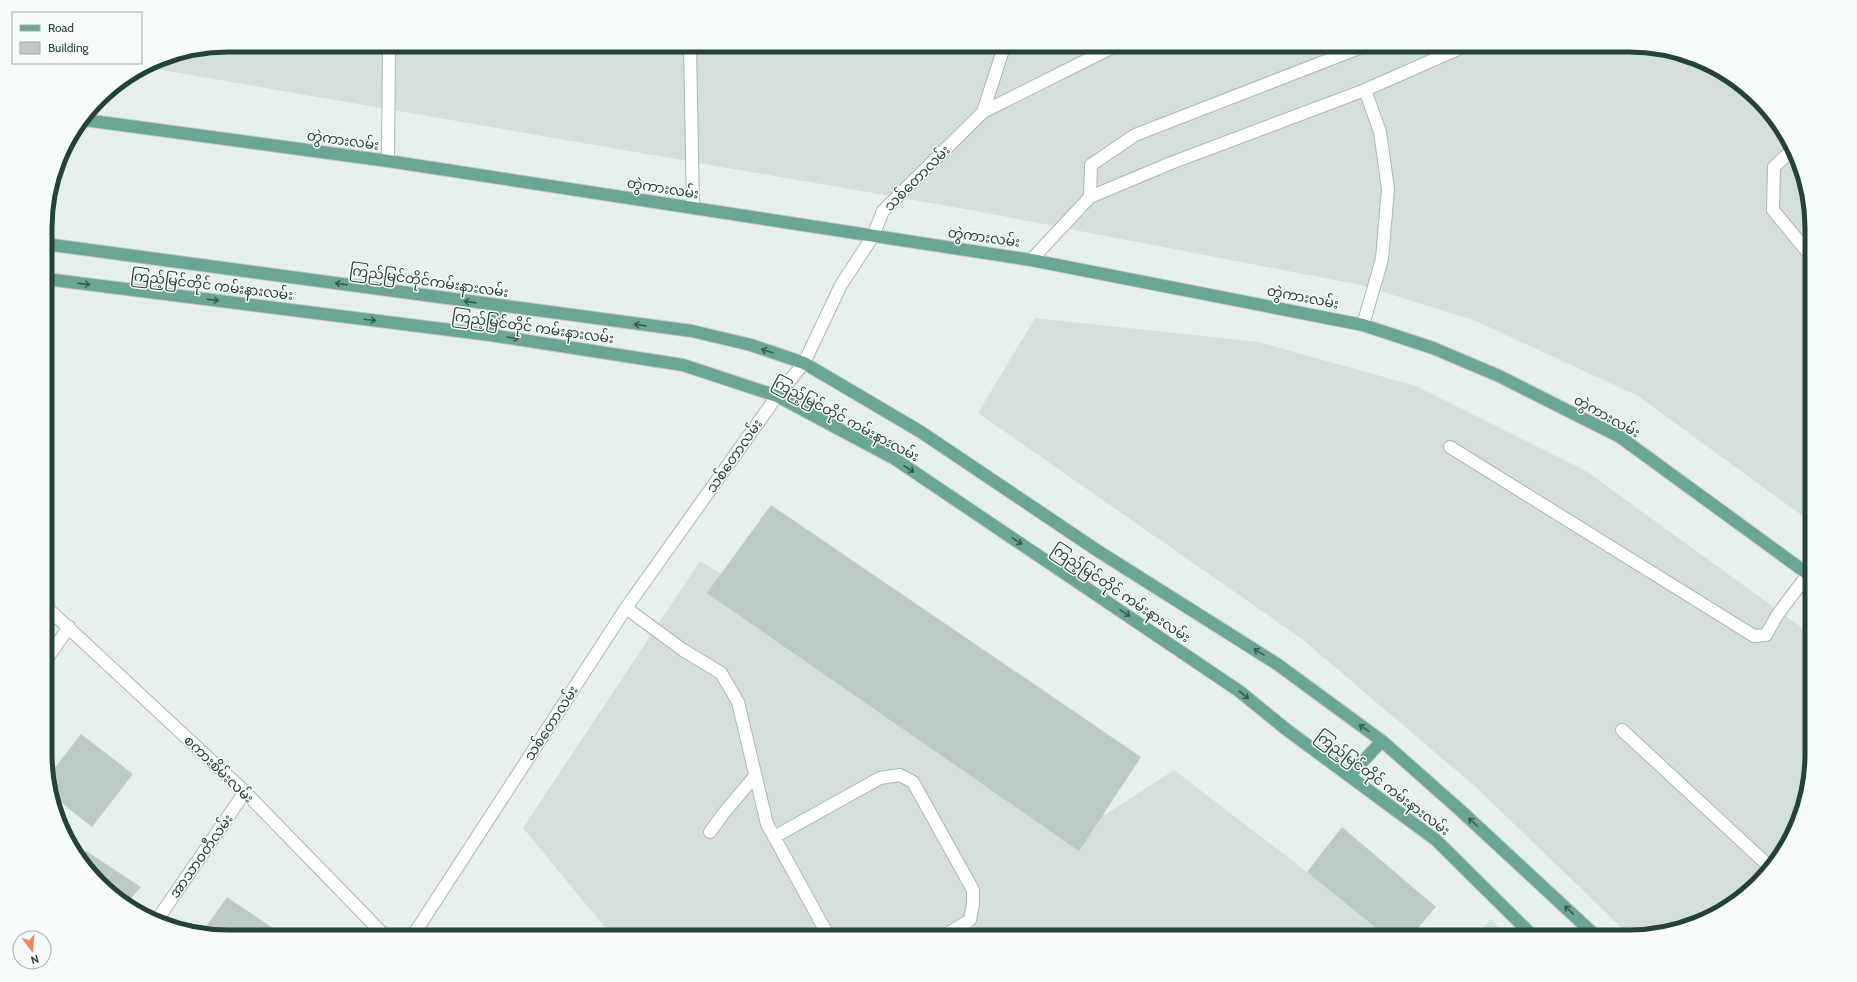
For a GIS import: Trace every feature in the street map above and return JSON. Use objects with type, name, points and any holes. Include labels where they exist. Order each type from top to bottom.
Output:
[{"type":"main road","name":"တွဲကားလမ်း","points":[[88,120],[388,161],[1031,260],[1363,324],[1433,348],[1499,376],[1620,438],[1805,572]]},
{"type":"main road","name":"ကြည်မြင်တိုင်ကမ်းနားလမ်း","points":[[52,245],[692,332],[751,345],[804,363]]},
{"type":"main road","name":"ကြည့်မြင်တိုင် ကမ်းနားလမ်း","points":[[52,280],[490,335],[683,365],[777,396],[895,459],[1239,691],[1287,730],[1436,840],[1527,930]]},
{"type":"main road","points":[[490,335],[498,305]]},
{"type":"main road","name":"ကြည့်မြင်တိုင် ကမ်းနားလမ်း","points":[[804,363],[921,432],[1098,551],[1277,664],[1382,741],[1460,810],[1589,930]]},
{"type":"main road","points":[[1349,776],[1382,741]]},
{"type":"street","points":[[388,161],[389,52]]},
{"type":"street","points":[[690,52],[693,208]]},
{"type":"street","points":[[983,112],[1002,52]]},
{"type":"street","name":"သစ်တောလမ်း","points":[[417,930],[626,608],[777,396],[804,363],[841,285],[873,236],[883,211],[983,112],[1103,52]]},
{"type":"street","points":[[1090,196],[1091,165],[1135,135],[1350,52]]},
{"type":"street","points":[[1031,260],[1090,196],[1171,163],[1365,90],[1451,52]]},
{"type":"street","points":[[1363,324],[1382,259],[1388,189],[1380,132],[1365,90]]},
{"type":"street","points":[[1789,153],[1774,167],[1773,210],[1805,249]]},
{"type":"street","points":[[1450,447],[1754,636],[1766,635],[1778,614],[1805,582]]},
{"type":"street","points":[[626,608],[683,650],[721,673],[738,702],[767,824],[825,930]]},
{"type":"street","name":"စကားစိမ်းလမ်း","points":[[52,612],[245,792],[379,930]]},
{"type":"street","points":[[52,651],[69,627]]},
{"type":"street","points":[[1622,730],[1766,864]]},
{"type":"street","points":[[774,837],[880,778],[900,775],[913,782],[973,890],[974,904],[970,920],[954,930]]},
{"type":"street","points":[[710,832],[722,814],[755,776]]},
{"type":"street","name":"အာသာဝတီလမ်း","points":[[159,917],[245,792]]},
{"type":"shaded area","points":[[216,52],[1641,52],[1664,55],[1686,61],[1707,70],[1736,88],[1754,103],[1775,130],[1787,150],[1796,171],[1802,193],[1805,216],[1805,518],[1638,396],[1476,321],[1361,285],[971,210],[153,69],[171,61],[193,55]]},
{"type":"shaded area","points":[[1035,318],[1258,342],[1416,386],[1586,471],[1805,630],[1805,766],[1802,789],[1796,811],[1787,832],[1769,861],[1754,879],[1727,900],[1707,912],[1686,921],[1664,927],[1641,930],[1624,930],[1478,789],[1302,639],[978,413]]},
{"type":"shaded area","points":[[700,561],[1105,815],[1174,770],[1307,872],[1378,930],[607,930],[523,828]]},
{"type":"shaded area","points":[[1491,920],[1501,930],[1480,930]]},
{"type":"building","points":[[771,505],[1141,757],[1079,851],[707,593]]},
{"type":"building","points":[[81,734],[133,774],[92,827],[58,800],[53,770]]},
{"type":"building","points":[[1342,827],[1436,907],[1416,930],[1378,930],[1307,872]]},
{"type":"building","points":[[86,851],[141,887],[130,900],[103,879],[83,854]]},
{"type":"building","points":[[227,897],[276,930],[216,930],[205,928]]}]
